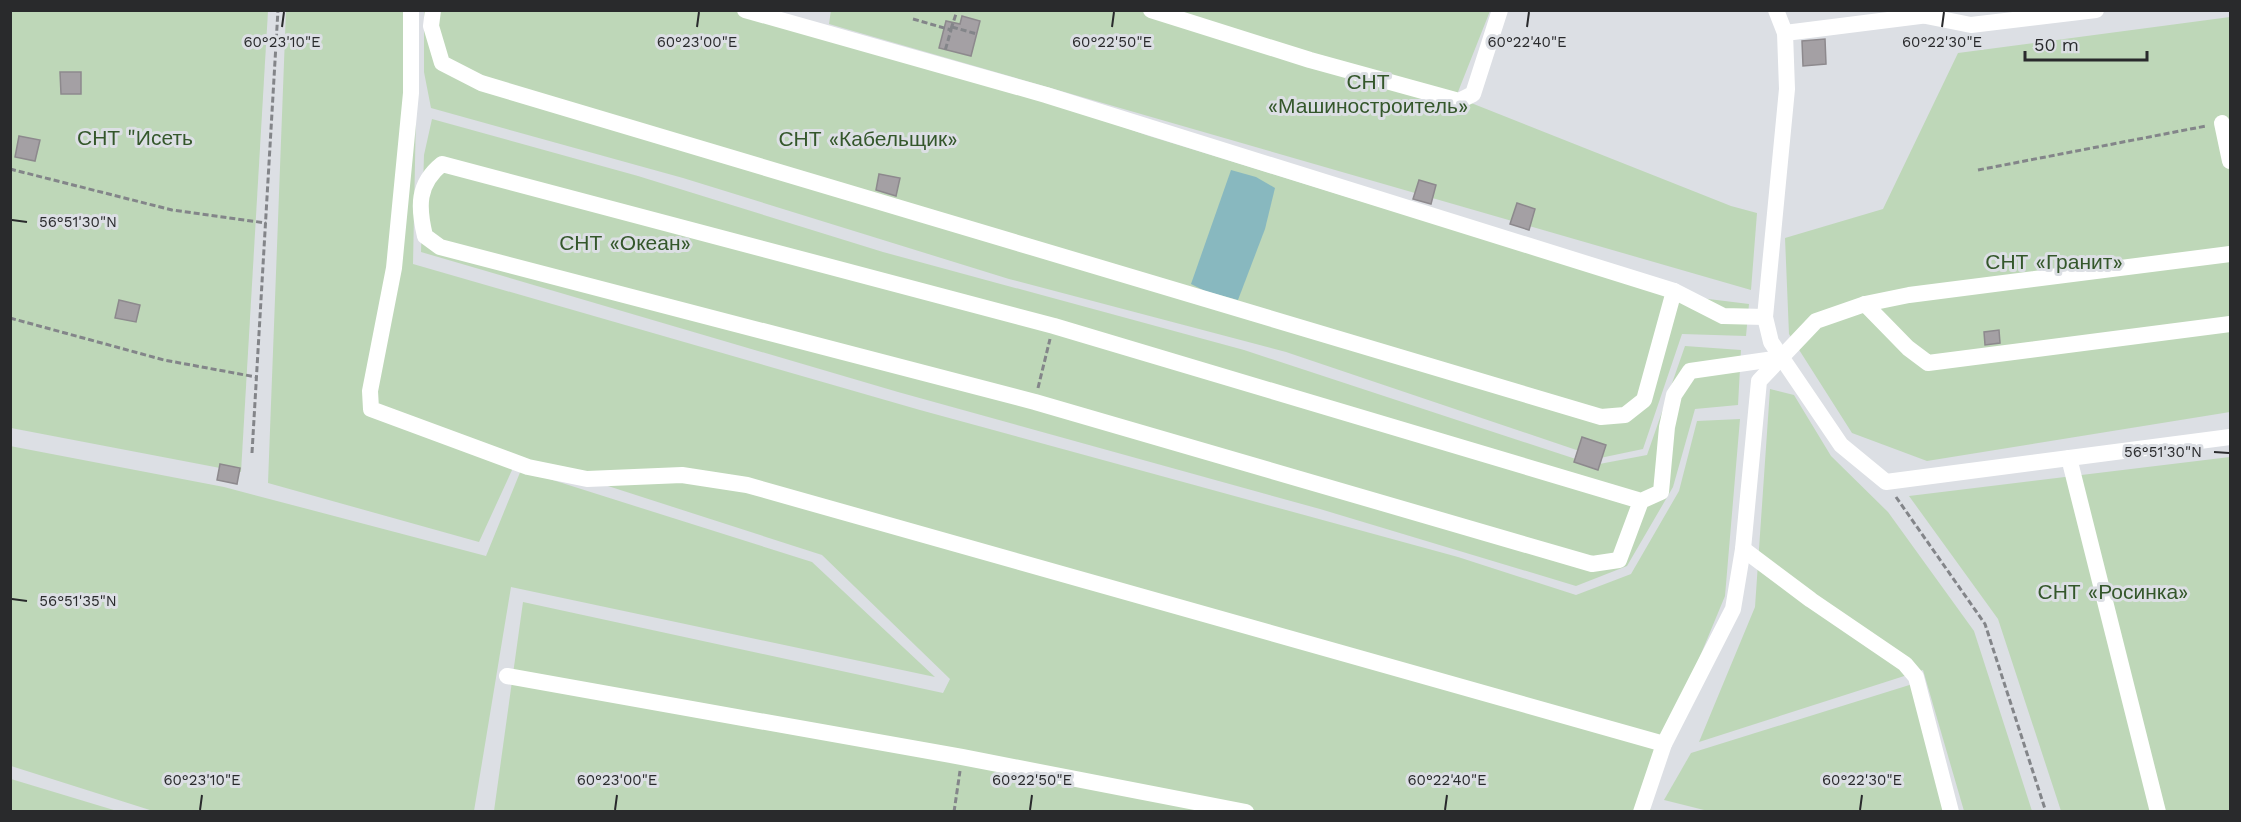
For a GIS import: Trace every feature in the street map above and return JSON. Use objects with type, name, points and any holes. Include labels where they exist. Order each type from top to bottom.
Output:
[{"type":"street","points":[[411,10],[411,93],[395,256],[370,391],[371,409],[528,467],[587,479],[682,475],[747,485],[1664,744]]},
{"type":"street","points":[[433,10],[431,26],[442,63],[481,83],[1601,417],[1625,415],[1644,400],[1674,291]]},
{"type":"street","points":[[745,10],[1046,95],[1674,291],[1723,316],[1765,317]]},
{"type":"street","points":[[1151,10],[1310,60],[1459,101],[1473,94],[1500,10]]},
{"type":"street","points":[[1776,10],[1785,33],[1787,89],[1765,317],[1771,342],[1841,445],[1886,482],[2230,437]]},
{"type":"street","points":[[1785,33],[1951,10]]},
{"type":"street","points":[[1925,13],[1971,25],[2096,10]]},
{"type":"street","points":[[2222,123],[2230,161]]},
{"type":"street","points":[[1641,501],[1619,560],[1592,564],[1035,402],[440,247],[425,236],[420,217],[422,191],[428,175],[442,164],[1054,326],[1641,501],[1661,492],[1667,426],[1674,395],[1690,371],[1781,358]]},
{"type":"street","points":[[1641,812],[1664,744],[1733,609],[1743,549],[1759,381],[1816,321],[1864,304],[1909,295],[2230,254]]},
{"type":"street","points":[[1864,304],[1908,348],[1928,363],[2230,324]]},
{"type":"street","points":[[2069,458],[2158,812]]},
{"type":"street","points":[[1743,549],[1810,600],[1905,664],[1916,677],[1951,812]]},
{"type":"street","points":[[507,676],[962,757],[1246,812]]},
{"type":"path","points":[[252,453],[278,10]]},
{"type":"path","points":[[943,58],[956,14]]},
{"type":"path","points":[[913,19],[977,34]]},
{"type":"path","points":[[1978,170],[2222,123]]},
{"type":"path","points":[[10,169],[172,210],[266,223]]},
{"type":"path","points":[[10,318],[164,360],[256,377]]},
{"type":"path","points":[[1035,402],[1054,326]]},
{"type":"path","points":[[1886,482],[1985,624],[2046,812]]},
{"type":"path","points":[[954,812],[962,757]]},
{"type":"green space","points":[[286,10],[418,11],[413,264],[920,410],[1458,557],[1576,595],[1631,574],[1679,491],[1697,421],[1740,419],[1725,596],[1638,806],[1659,812],[494,811],[523,602],[943,693],[950,679],[822,555],[518,457],[479,542],[268,483]]},
{"type":"green space","name":"СНТ «Машиностроитель»","points":[[831,10],[1490,11],[1456,97],[1731,206],[1757,213],[1751,290],[829,24]]},
{"type":"green space","name":"СНТ \"Исеть","points":[[10,11],[268,11],[241,472],[11,428]]},
{"type":"green space","name":"СНТ «Кабельщик»","points":[[424,11],[767,11],[904,51],[1149,136],[1660,293],[1749,304],[1746,336],[1682,334],[1643,449],[1600,458],[1286,352],[1009,279],[683,178],[431,108],[424,72]]},
{"type":"green space","name":"СНТ «Гранит»","points":[[2230,17],[2230,412],[1927,461],[1852,433],[1789,334],[1785,238],[1883,209],[1958,53]]},
{"type":"green space","name":"СНТ «Океан»","points":[[432,119],[638,176],[883,252],[1244,350],[1594,465],[1647,455],[1685,346],[1741,350],[1738,405],[1695,409],[1673,487],[1627,566],[1576,586],[1320,509],[898,392],[421,252],[424,155]]},
{"type":"green space","points":[[1770,389],[1794,395],[1831,456],[1888,512],[1974,631],[2032,811],[1964,811],[1923,670],[1699,742],[1755,607]]},
{"type":"green space","points":[[10,446],[224,487],[486,556],[521,470],[812,562],[935,677],[511,587],[474,811],[153,811],[11,766]]},
{"type":"green space","name":"СНТ «Росинка»","points":[[2230,457],[2230,811],[2061,811],[1998,619],[1909,496]]},
{"type":"green space","points":[[1919,682],[1951,811],[1712,812],[1664,800],[1691,753]]},
{"type":"green space","points":[[11,779],[117,811],[11,811]]},
{"type":"water","points":[[1231,170],[1256,177],[1275,188],[1265,229],[1238,300],[1205,291],[1191,284]]},
{"type":"building","points":[[962,16],[980,21],[971,56],[939,48],[946,21],[960,24]]},
{"type":"building","points":[[1825,39],[1826,64],[1803,66],[1802,41]]},
{"type":"building","points":[[60,72],[81,72],[81,94],[61,94]]},
{"type":"building","points":[[19,136],[40,140],[35,161],[15,157]]},
{"type":"building","points":[[879,174],[900,178],[896,196],[876,190]]},
{"type":"building","points":[[1419,180],[1436,185],[1431,204],[1413,199]]},
{"type":"building","points":[[1517,203],[1535,209],[1529,230],[1510,224]]},
{"type":"building","points":[[119,300],[140,305],[136,322],[115,318]]},
{"type":"building","points":[[1999,330],[2000,343],[1985,345],[1984,332]]},
{"type":"building","points":[[1582,437],[1606,445],[1598,470],[1574,462]]},
{"type":"building","points":[[220,464],[240,468],[237,484],[217,480]]}]
